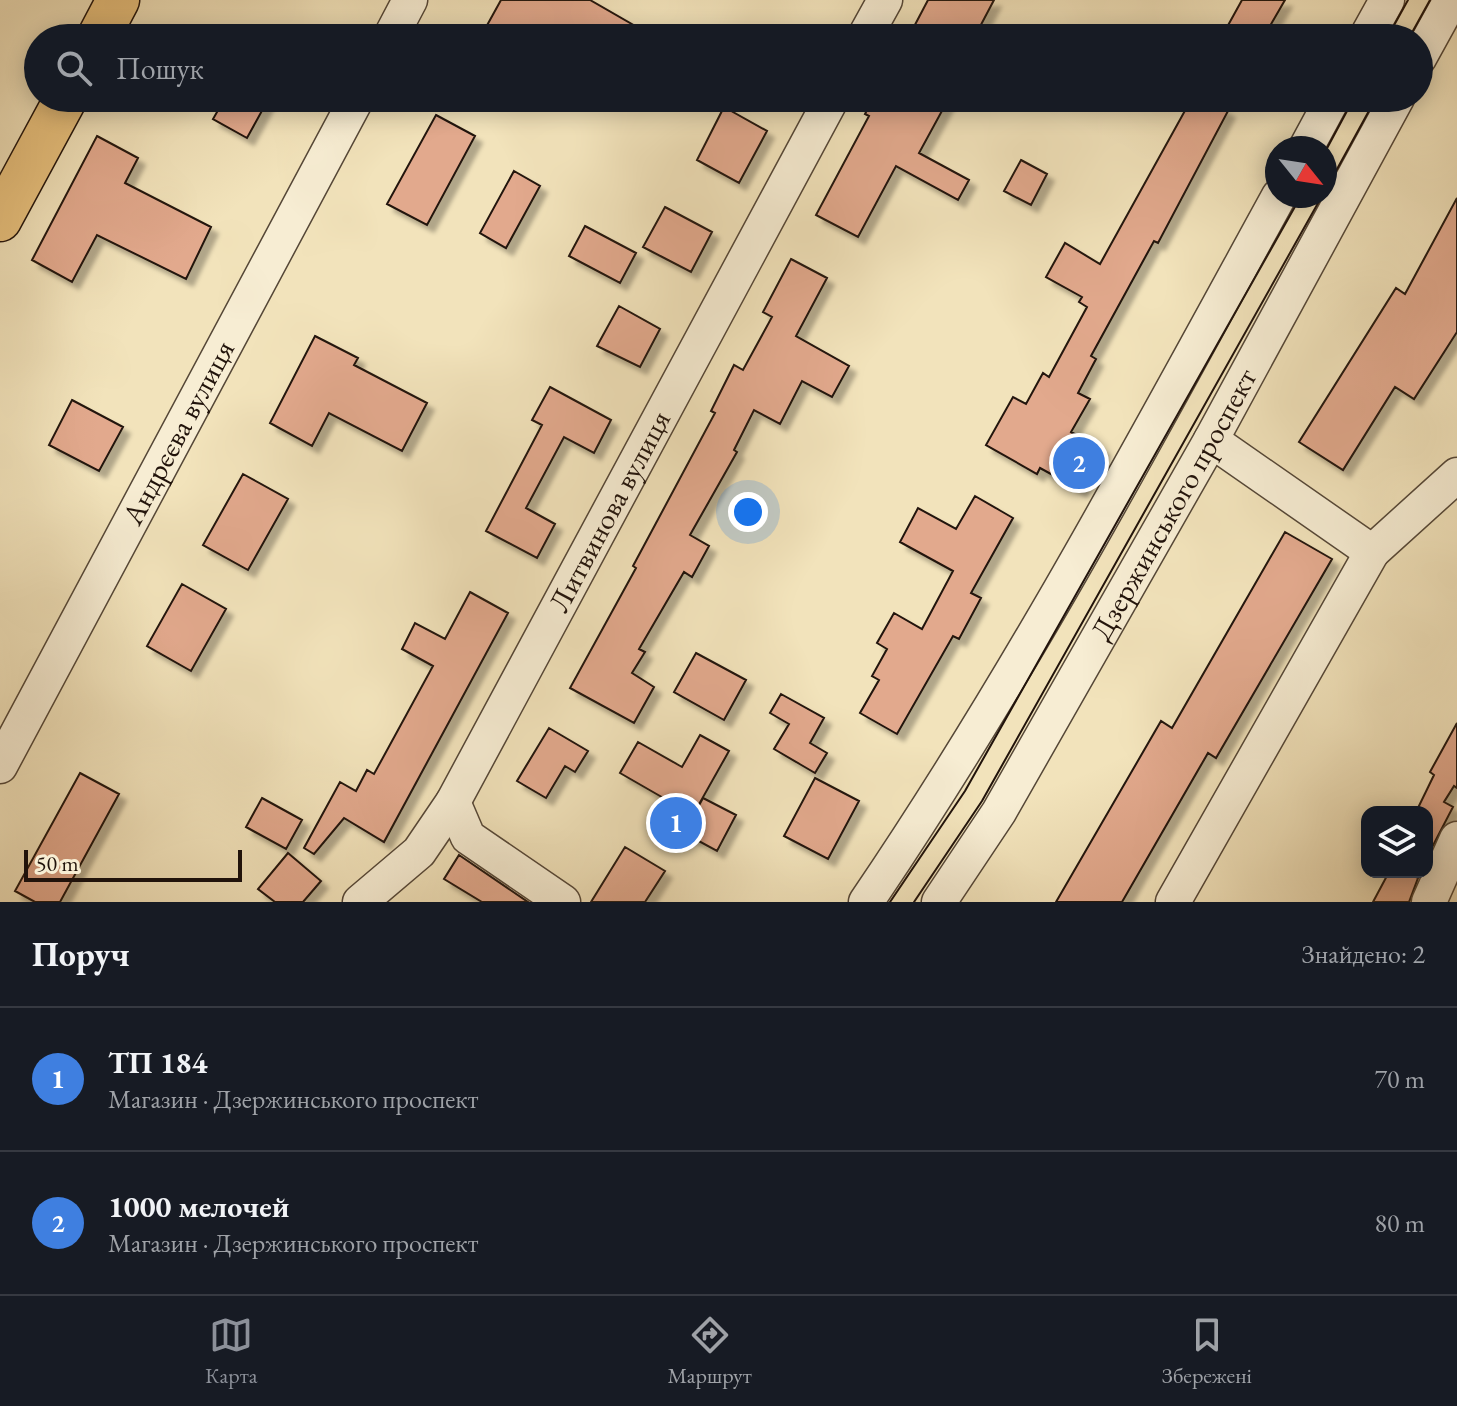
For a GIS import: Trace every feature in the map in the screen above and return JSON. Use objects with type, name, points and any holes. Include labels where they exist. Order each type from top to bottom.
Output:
[{"type":"main road","points":[[105,24],[118,0]]},
{"type":"main road","points":[[0,220],[58,112]]},
{"type":"street","points":[[397,24],[410,0]]},
{"type":"street","points":[[872,24],[885,0]]},
{"type":"street","points":[[1374,24],[1387,0]]},
{"type":"street","points":[[1433,37],[1450,11]]},
{"type":"street","name":"Андрєєва вулиця","points":[[0,766],[350,112]]},
{"type":"street","name":"Литвинова вулиця","points":[[360,902],[419,852],[453,802],[824,112]]},
{"type":"street","points":[[1312,136],[1325,112]]},
{"type":"street","name":"Дзержинського проспект","points":[[939,902],[999,812],[1211,440],[1389,112]]},
{"type":"street","name":"Дзержинського проспект","points":[[866,902],[948,781],[1171,393],[1272,208]]},
{"type":"street","points":[[1211,440],[1372,552]]},
{"type":"street","points":[[1173,902],[1372,552],[1457,475]]},
{"type":"street","points":[[453,802],[468,837],[563,902]]},
{"type":"street","points":[[1429,902],[1457,839]]},
{"type":"building","points":[[501,0],[590,0],[632,24],[488,24]]},
{"type":"building","points":[[928,0],[994,0],[981,24],[915,24]]},
{"type":"building","points":[[1242,0],[1285,0],[1271,24],[1229,24]]},
{"type":"building","points":[[217,112],[261,112],[247,138],[213,119]]},
{"type":"building","points":[[721,112],[733,112],[767,131],[739,183],[697,160]]},
{"type":"building","points":[[941,112],[919,153],[969,180],[958,200],[896,166],[858,237],[816,215],[869,116],[865,114]]},
{"type":"building","points":[[1184,112],[1227,112],[1158,243],[1154,241],[1091,356],[1096,359],[1078,393],[1090,399],[1071,432],[1102,449],[1080,490],[1040,468],[1037,474],[986,445],[1013,397],[1026,404],[1043,373],[1049,377],[1087,307],[1079,302],[1082,297],[1046,277],[1065,243],[1100,264]]},
{"type":"building","points":[[436,115],[475,136],[427,225],[387,204]]},
{"type":"building","points":[[97,136],[138,158],[125,183],[211,227],[186,279],[97,235],[72,282],[32,260]]},
{"type":"building","points":[[1021,160],[1047,174],[1031,205],[1004,191]]},
{"type":"building","points":[[514,171],[540,186],[506,248],[480,233]]},
{"type":"building","points":[[1457,198],[1457,332],[1414,399],[1395,387],[1343,470],[1299,442],[1396,288],[1405,294]]},
{"type":"building","points":[[665,207],[712,232],[691,272],[643,247]]},
{"type":"building","points":[[585,226],[636,253],[620,283],[569,256]]},
{"type":"building","points":[[791,259],[827,278],[796,336],[849,366],[832,397],[802,381],[780,424],[754,410],[734,450],[737,452],[690,535],[709,546],[692,577],[684,572],[639,649],[645,652],[632,673],[654,687],[634,723],[570,688],[636,568],[633,566],[715,413],[711,411],[734,365],[743,370],[772,317],[763,312]]},
{"type":"building","points":[[619,306],[660,329],[640,367],[597,346]]},
{"type":"building","points":[[315,336],[358,358],[354,365],[427,403],[402,451],[329,413],[312,446],[270,423]]},
{"type":"building","points":[[550,387],[611,420],[594,453],[564,437],[526,508],[555,524],[537,558],[486,531],[542,425],[532,420]]},
{"type":"building","points":[[72,400],[123,427],[99,471],[49,445]]},
{"type":"building","points":[[243,474],[288,499],[248,570],[203,545]]},
{"type":"building","points":[[975,496],[1013,518],[971,593],[981,598],[959,639],[953,636],[897,734],[860,713],[879,680],[872,676],[887,649],[877,643],[894,613],[922,629],[953,571],[900,542],[918,508],[956,529]]},
{"type":"building","points":[[1285,532],[1332,559],[1216,758],[1208,753],[1122,902],[1056,902],[1161,721],[1172,728]]},
{"type":"building","points":[[182,584],[226,609],[191,671],[147,646]]},
{"type":"building","points":[[470,592],[508,613],[384,842],[344,818],[314,854],[304,848],[340,782],[356,791],[367,770],[374,774],[433,666],[402,649],[415,623],[445,639]]},
{"type":"building","points":[[696,653],[746,680],[724,720],[674,692]]},
{"type":"building","points":[[781,694],[824,718],[810,743],[827,753],[815,773],[774,749],[789,724],[770,713]]},
{"type":"building","points":[[1457,723],[1457,788],[1454,786],[1444,802],[1453,807],[1433,845],[1433,806],[1419,806],[1434,775],[1430,772]]},
{"type":"building","points":[[549,728],[588,751],[575,772],[565,766],[546,798],[517,781]]},
{"type":"building","points":[[700,735],[729,751],[693,815],[620,773],[638,742],[682,767]]},
{"type":"building","points":[[80,773],[119,794],[60,902],[35,902],[15,891]]},
{"type":"building","points":[[815,778],[859,801],[828,859],[784,836]]},
{"type":"building","points":[[262,798],[302,820],[286,849],[246,827]]},
{"type":"building","points":[[703,798],[736,815],[717,851],[684,833]]},
{"type":"building","points":[[625,847],[665,871],[645,902],[591,902]]},
{"type":"building","points":[[288,853],[321,881],[303,902],[275,902],[258,889]]},
{"type":"building","points":[[459,855],[528,902],[482,902],[444,879]]},
{"type":"building","points":[[1386,878],[1418,878],[1409,902],[1373,902]]},
{"type":"tram line","points":[[1395,24],[1408,0]]},
{"type":"tram line","points":[[1417,24],[1430,0]]},
{"type":"tram line","points":[[1334,136],[1346,112]]},
{"type":"tram line","points":[[1337,169],[1368,112]]},
{"type":"tram line","points":[[890,902],[965,791],[1294,208]]},
{"type":"tram line","points":[[914,902],[982,801],[1315,208]]},
{"type":"place","name":"1000 мелочей","points":[[1079,463]]},
{"type":"place","name":"ТП 184","points":[[676,823]]}]
